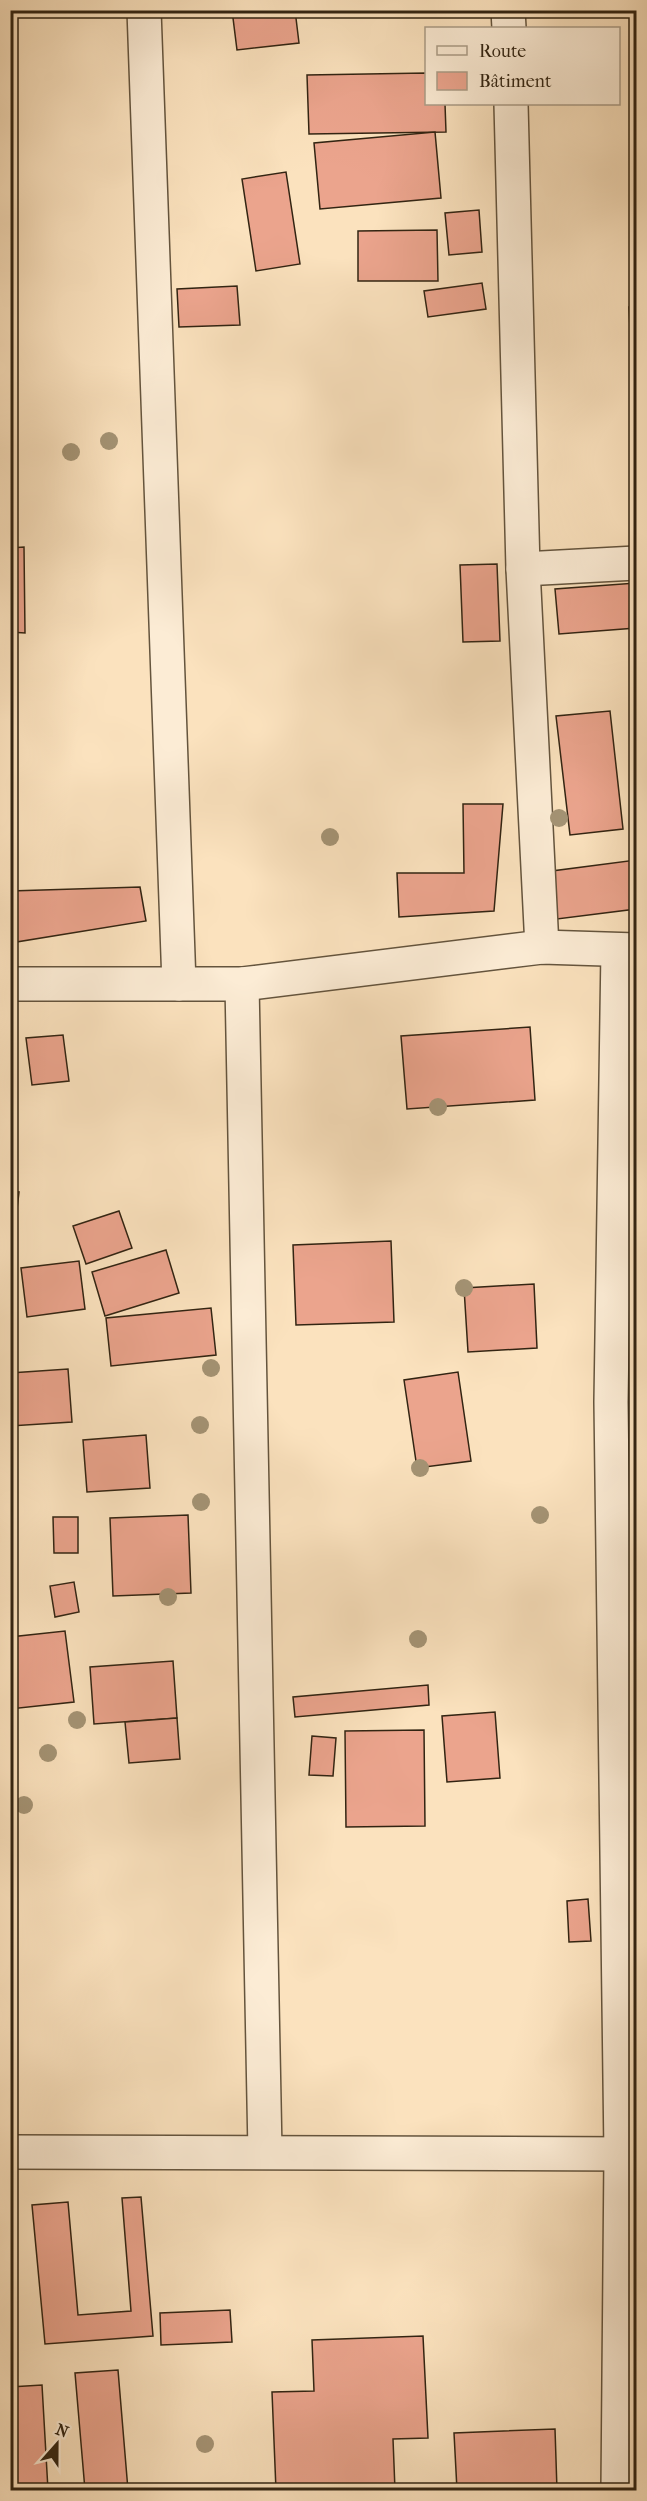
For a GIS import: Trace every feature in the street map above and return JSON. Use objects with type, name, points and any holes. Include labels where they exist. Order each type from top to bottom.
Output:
[{"type":"street","points":[[144,10],[179,984]]},
{"type":"street","points":[[508,10],[509,27]]},
{"type":"street","points":[[511,105],[524,569],[542,947]]},
{"type":"street","points":[[524,569],[636,563]]},
{"type":"street","points":[[10,984],[242,984],[542,947],[627,950],[624,1402],[629,2154],[618,2490]]},
{"type":"street","points":[[242,984],[265,2152]]},
{"type":"street","points":[[10,2152],[629,2154]]},
{"type":"building","points":[[232,10],[295,10],[299,43],[237,50]]},
{"type":"building","points":[[425,73],[425,105],[445,105],[446,132],[309,134],[307,75]]},
{"type":"building","points":[[435,132],[441,198],[320,209],[314,143]]},
{"type":"building","points":[[286,172],[300,264],[256,271],[242,179]]},
{"type":"building","points":[[479,210],[482,252],[449,255],[445,213]]},
{"type":"building","points":[[437,230],[438,281],[358,281],[358,231]]},
{"type":"building","points":[[482,283],[486,309],[428,317],[424,291]]},
{"type":"building","points":[[237,286],[240,325],[179,327],[177,289]]},
{"type":"building","points":[[636,306],[636,393],[633,393],[629,307]]},
{"type":"building","points":[[24,547],[25,633],[10,632],[10,548]]},
{"type":"building","points":[[497,564],[500,641],[463,642],[460,565]]},
{"type":"building","points":[[636,583],[636,628],[559,634],[555,589]]},
{"type":"building","points":[[610,711],[623,829],[570,835],[556,716]]},
{"type":"building","points":[[463,804],[503,804],[494,911],[399,917],[397,873],[464,873]]},
{"type":"building","points":[[636,860],[636,909],[557,919],[552,871]]},
{"type":"building","points":[[140,887],[146,921],[10,943],[10,891]]},
{"type":"building","points":[[530,1027],[535,1100],[407,1109],[401,1036]]},
{"type":"building","points":[[63,1035],[69,1081],[32,1085],[26,1038]]},
{"type":"building","points":[[10,1191],[19,1192],[17,1209],[10,1209]]},
{"type":"building","points":[[119,1211],[132,1248],[86,1264],[73,1226]]},
{"type":"building","points":[[391,1241],[394,1322],[296,1325],[293,1245]]},
{"type":"building","points":[[166,1250],[179,1293],[105,1316],[92,1272]]},
{"type":"building","points":[[79,1261],[85,1309],[27,1317],[21,1268]]},
{"type":"building","points":[[534,1284],[537,1348],[468,1352],[464,1288]]},
{"type":"building","points":[[211,1308],[216,1355],[111,1366],[106,1318]]},
{"type":"building","points":[[68,1369],[72,1422],[10,1426],[10,1373]]},
{"type":"building","points":[[458,1372],[471,1461],[417,1468],[404,1380]]},
{"type":"building","points":[[146,1435],[150,1488],[87,1492],[83,1440]]},
{"type":"building","points":[[188,1515],[191,1593],[113,1596],[110,1518]]},
{"type":"building","points":[[53,1517],[78,1517],[78,1553],[54,1553]]},
{"type":"building","points":[[74,1582],[79,1612],[55,1617],[50,1586]]},
{"type":"building","points":[[65,1631],[74,1702],[10,1709],[10,1637]]},
{"type":"building","points":[[173,1661],[177,1718],[94,1724],[90,1667]]},
{"type":"building","points":[[428,1685],[429,1705],[295,1717],[293,1697]]},
{"type":"building","points":[[495,1712],[500,1778],[447,1782],[442,1716]]},
{"type":"building","points":[[177,1718],[180,1759],[129,1763],[125,1722]]},
{"type":"building","points":[[424,1730],[425,1826],[346,1827],[345,1731]]},
{"type":"building","points":[[312,1736],[336,1738],[333,1776],[309,1775]]},
{"type":"building","points":[[588,1899],[591,1941],[569,1942],[567,1901]]},
{"type":"building","points":[[141,2197],[153,2336],[45,2344],[32,2205],[68,2202],[78,2315],[131,2311],[122,2198]]},
{"type":"building","points":[[230,2310],[232,2342],[161,2345],[160,2313]]},
{"type":"building","points":[[423,2336],[428,2438],[393,2439],[395,2490],[276,2490],[272,2392],[314,2391],[312,2340]]},
{"type":"building","points":[[118,2370],[128,2490],[85,2490],[75,2373]]},
{"type":"building","points":[[42,2385],[48,2490],[10,2490],[10,2387]]},
{"type":"building","points":[[555,2429],[557,2490],[457,2490],[454,2433]]}]
